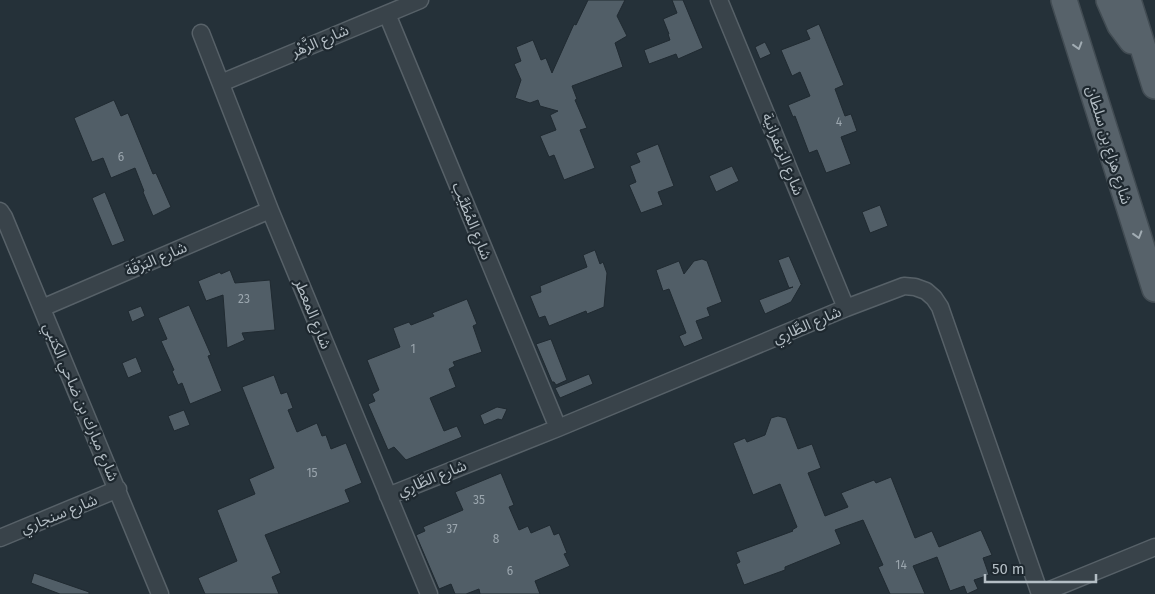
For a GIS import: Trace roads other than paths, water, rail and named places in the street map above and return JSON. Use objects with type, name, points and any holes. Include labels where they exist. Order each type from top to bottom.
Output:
[{"type":"main road","name":"شارع هزاع بن سلطان","points":[[1064,0],[1155,289]]},
{"type":"main road","points":[[1109,0],[1120,25],[1131,40],[1145,53]]},
{"type":"main road","points":[[1128,0],[1155,86]]},
{"type":"main road","points":[[1143,0],[1148,31],[1145,53]]},
{"type":"street","name":"شارع الزَّهْر","points":[[221,83],[420,0]]},
{"type":"street","name":"شارع الزعفرانية","points":[[719,0],[846,308]]},
{"type":"street","name":"شارع المُطَيَّب","points":[[386,14],[558,428]]},
{"type":"street","name":"شارع المعطر","points":[[201,34],[270,210],[429,594]]},
{"type":"street","name":"شارع البَرْقَة","points":[[42,308],[270,210]]},
{"type":"street","name":"شارع مبارك بن ضاحي الكتبي","points":[[0,211],[160,594]]},
{"type":"street","name":"شارع الطَّارِي","points":[[388,496],[558,428],[846,308],[904,286],[915,287],[926,291],[940,307],[1040,594]]},
{"type":"street","name":"شارع سنجاري","points":[[0,538],[118,490]]},
{"type":"street","points":[[1040,594],[1155,547]]}]
